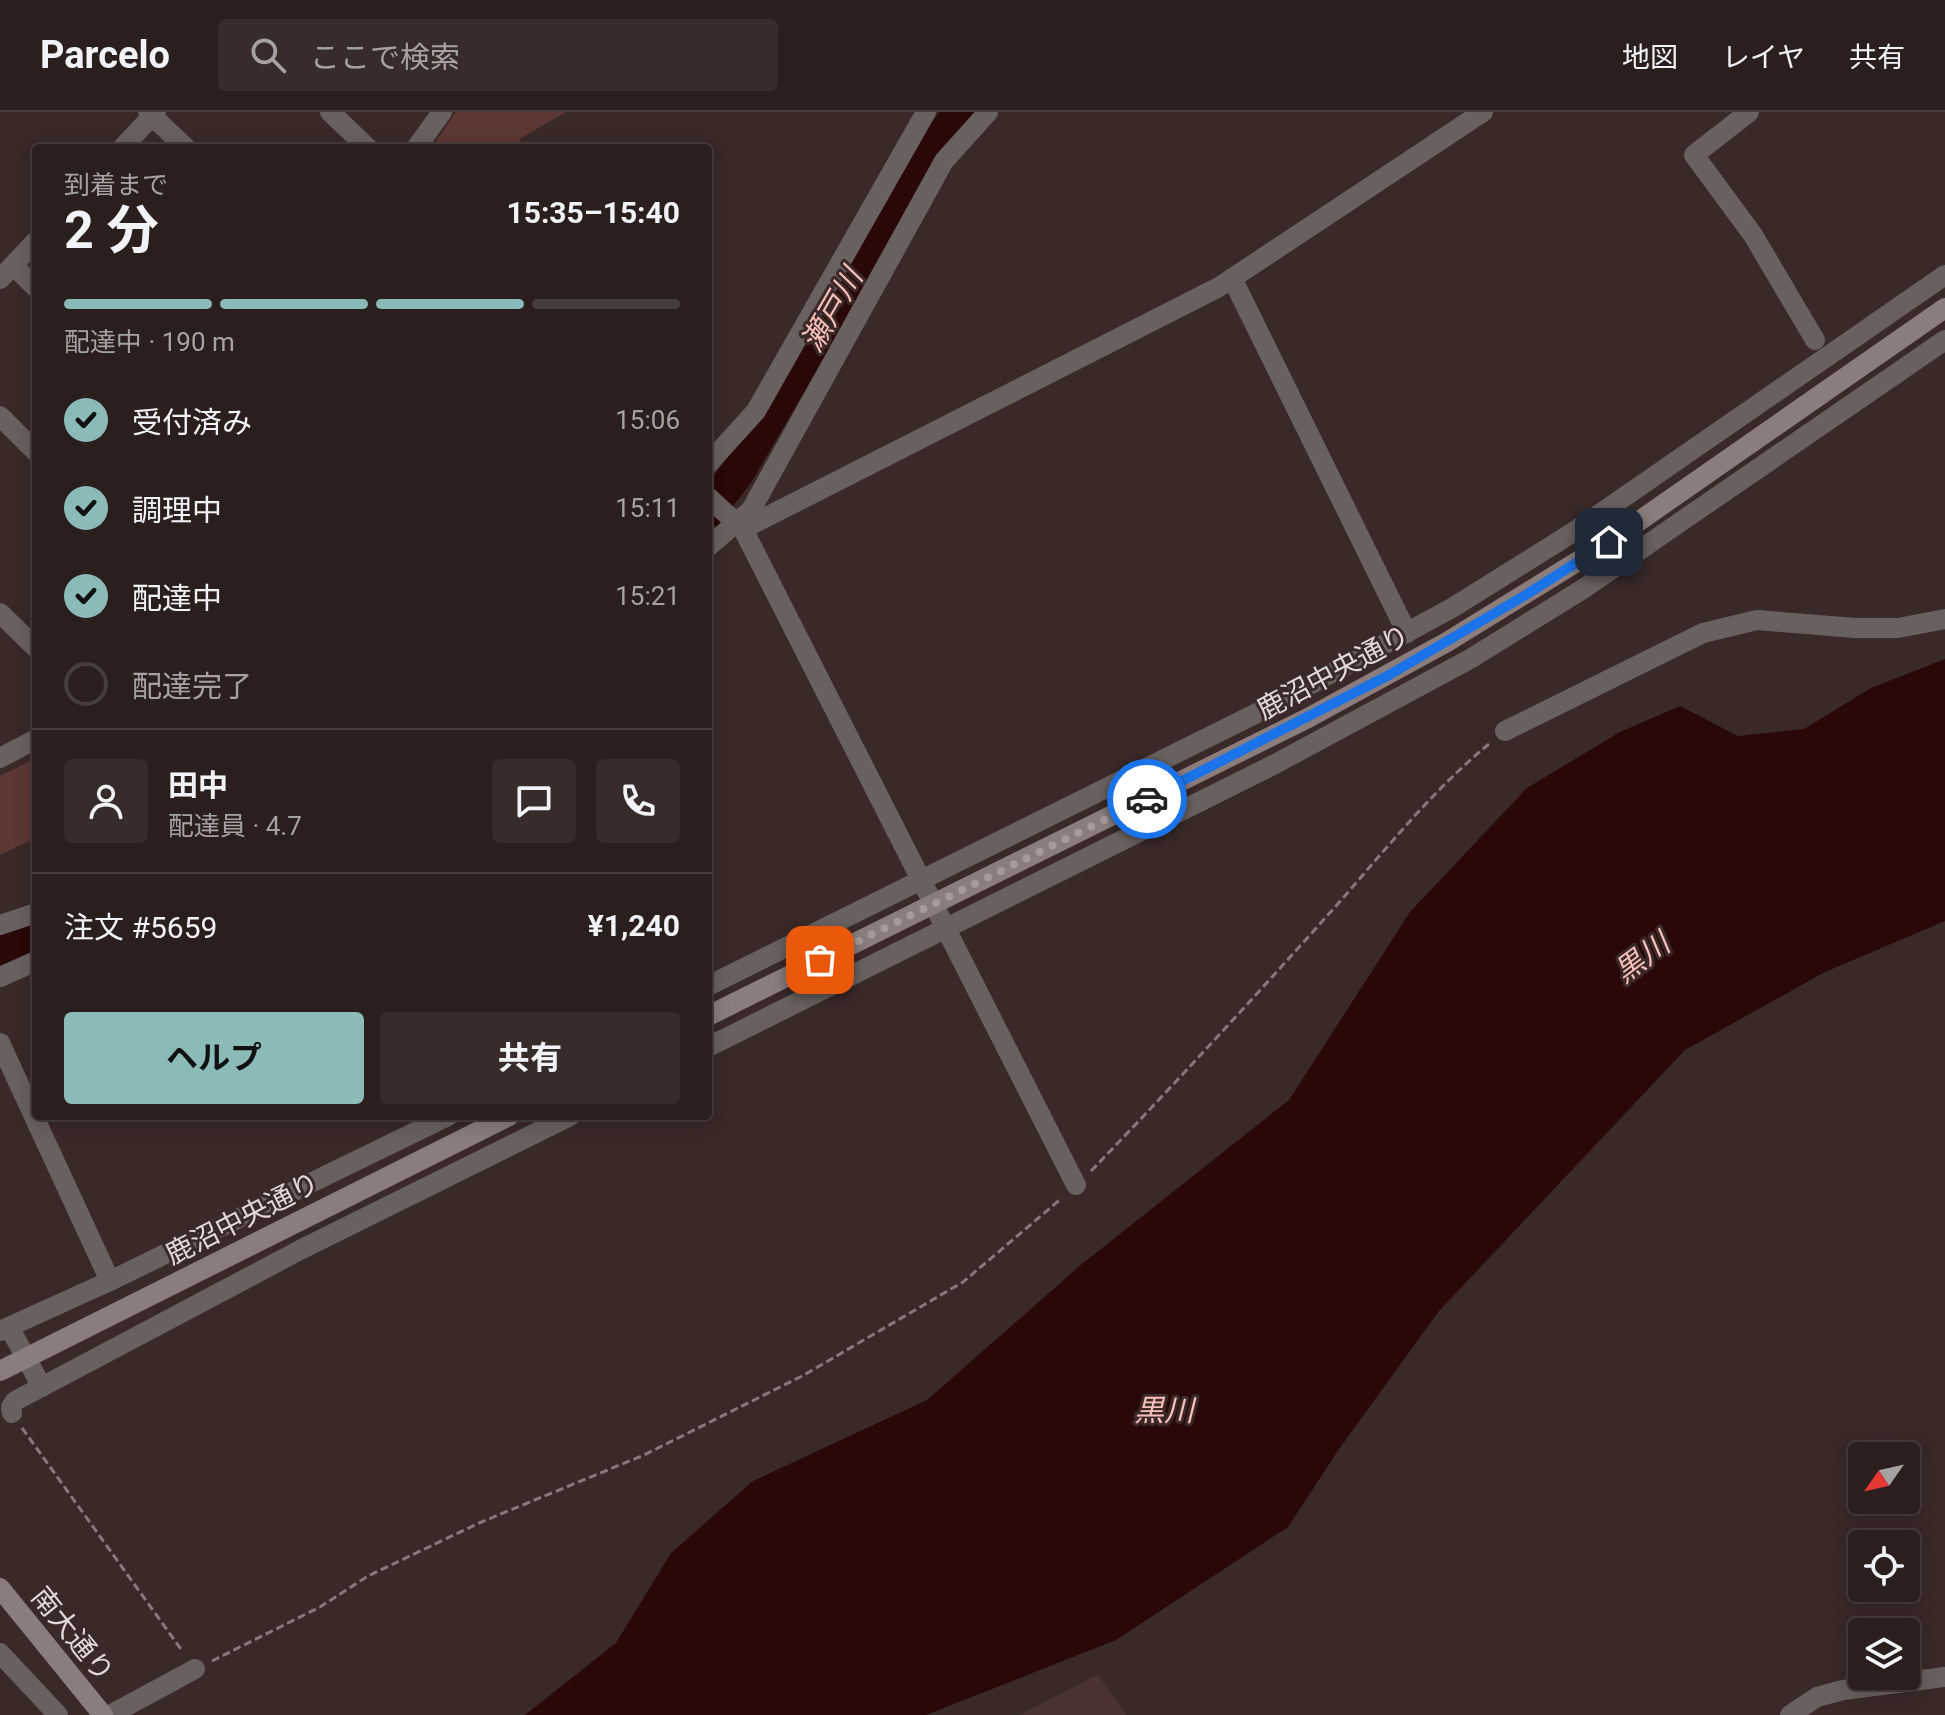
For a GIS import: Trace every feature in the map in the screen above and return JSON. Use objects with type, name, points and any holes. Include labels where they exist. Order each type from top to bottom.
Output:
[{"type":"street","points":[[330,112],[364,144]]},
{"type":"street","points":[[419,144],[442,112]]},
{"type":"street","points":[[712,460],[756,411],[926,112]]},
{"type":"street","points":[[739,526],[751,510],[944,161],[988,112]]},
{"type":"street","points":[[712,544],[739,526],[1232,278],[1483,112]]},
{"type":"street","points":[[1749,112],[1694,155],[1753,235],[1815,340]]},
{"type":"street","points":[[125,144],[152,113],[182,144]]},
{"type":"street","points":[[32,245],[5,271],[32,286]]},
{"type":"street","points":[[712,984],[1267,708],[1502,579],[1945,275]]},
{"type":"street","points":[[1232,278],[1407,633]]},
{"type":"street","name":"鹿沼中央通り","points":[[712,1014],[1308,718],[1447,642],[1609,542],[1945,308]]},
{"type":"street","points":[[712,1045],[1275,764],[1470,659],[1583,589],[1945,340]]},
{"type":"street","points":[[0,416],[32,448]]},
{"type":"street","points":[[712,501],[739,526],[1076,1185]]},
{"type":"street","points":[[0,613],[32,644]]},
{"type":"street","points":[[1505,731],[1703,633],[1728,625],[1757,620],[1855,628],[1898,628],[1945,619]]},
{"type":"street","points":[[0,758],[32,741]]},
{"type":"street","points":[[0,925],[32,914]]},
{"type":"street","points":[[0,977],[32,963]]},
{"type":"street","points":[[0,1043],[32,1112]]},
{"type":"street","points":[[36,1120],[110,1281]]},
{"type":"street","points":[[42,1387],[4,1329],[276,1202],[440,1120]]},
{"type":"street","name":"鹿沼中央通り","points":[[0,1371],[501,1120]]},
{"type":"street","points":[[12,1413],[11,1407],[15,1401],[300,1250],[562,1120]]},
{"type":"street","points":[[276,1202],[300,1250]]},
{"type":"street","name":"南大通り","points":[[0,1588],[103,1715]]},
{"type":"street","points":[[0,1653],[58,1715]]},
{"type":"street","points":[[110,1715],[195,1669]]},
{"type":"street","points":[[1790,1715],[1817,1697],[1843,1690],[1945,1677]]},
{"type":"path","points":[[12,1413],[195,1669],[320,1607],[368,1576],[479,1523],[644,1455],[804,1375],[963,1282],[1076,1185],[1326,918],[1409,823],[1467,763],[1505,731]]},
{"type":"shaded area","points":[[456,112],[566,112],[521,138],[518,144],[434,144]]},
{"type":"shaded area","points":[[32,760],[32,840],[0,855],[0,776]]},
{"type":"shaded area","points":[[1097,1675],[1127,1715],[1019,1715]]},
{"type":"water","name":"黒川","points":[[1945,659],[1945,921],[1825,972],[1685,1050],[1439,1311],[1339,1449],[1288,1527],[1116,1640],[926,1715],[525,1715],[616,1643],[671,1553],[753,1481],[927,1400],[1082,1264],[1289,1100],[1410,912],[1527,788],[1620,732],[1680,706],[1738,736],[1804,729],[1871,688]]},
{"type":"waterway","name":"瀬戸川","points":[[712,506],[737,473],[906,184],[961,112]]},
{"type":"waterway","name":"瀬戸川","points":[[0,952],[32,940]]},
{"type":"way so far","points":[[820,960],[1147,799]]},
{"type":"route","points":[[1147,799],[1389,675],[1609,542]]}]
